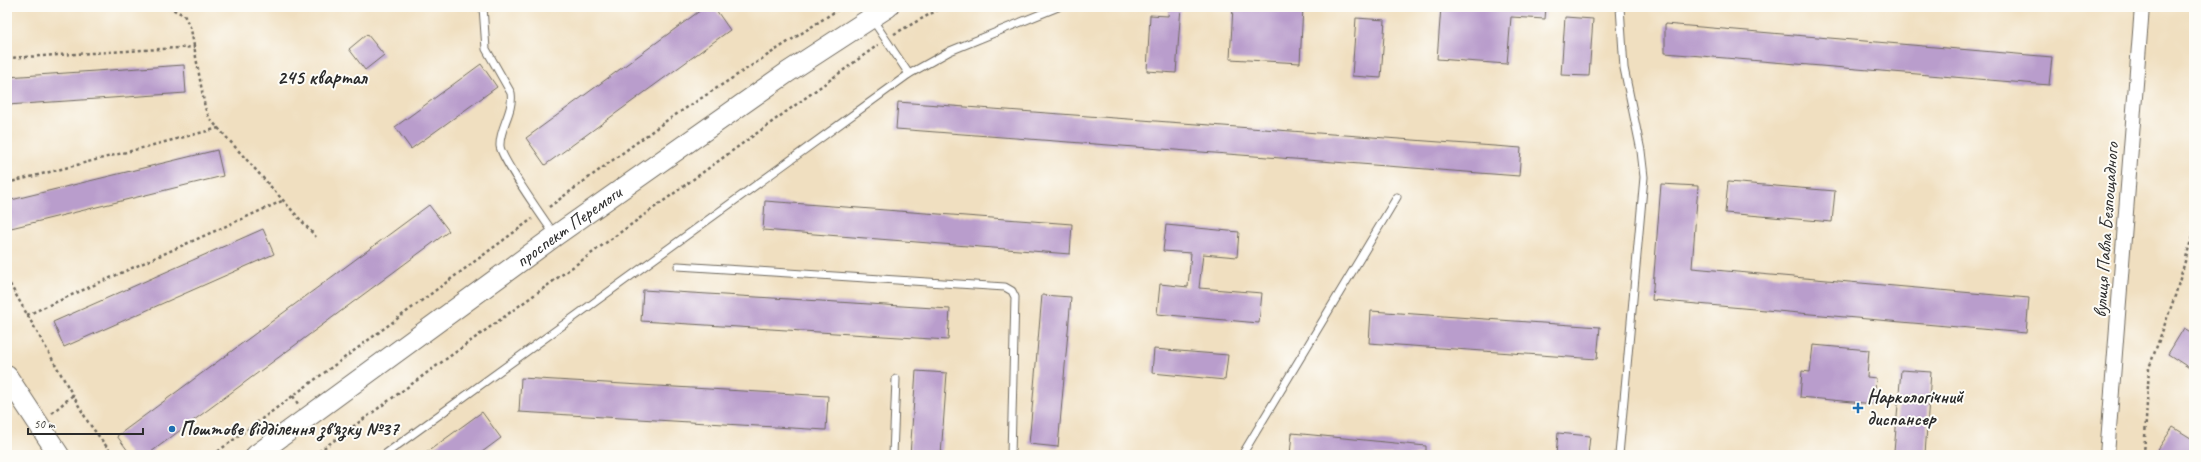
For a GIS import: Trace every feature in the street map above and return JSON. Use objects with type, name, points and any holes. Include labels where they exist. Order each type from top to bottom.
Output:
[{"type":"main road","name":"проспект Перемоги","points":[[256,455],[555,236],[788,72],[867,12],[888,7]]},
{"type":"main road","points":[[9,383],[59,455]]},
{"type":"street","name":"вулиця Павла Безпощадного","points":[[2107,455],[2142,7]]},
{"type":"lane","points":[[483,7],[486,49],[511,93],[512,100],[500,138],[502,155],[555,236]]},
{"type":"lane","points":[[384,455],[909,74],[950,51],[1058,7]]},
{"type":"lane","points":[[1619,455],[1644,177],[1641,151],[1624,68],[1620,7]]},
{"type":"lane","points":[[867,12],[909,74]]},
{"type":"lane","points":[[1242,455],[1397,197]]},
{"type":"lane","points":[[678,266],[1005,287],[1012,291],[1015,298],[1011,455]]},
{"type":"lane","points":[[893,455],[896,379]]},
{"type":"path","points":[[168,7],[184,15],[191,29],[205,108],[210,119],[220,128],[282,201],[316,237]]},
{"type":"path","points":[[213,455],[666,121],[842,7]]},
{"type":"path","points":[[314,455],[886,39],[943,7]]},
{"type":"path","points":[[7,58],[195,46]]},
{"type":"path","points":[[7,183],[220,128]]},
{"type":"path","points":[[27,316],[282,201]]},
{"type":"path","points":[[2144,455],[2148,368],[2175,296],[2194,230]]},
{"type":"path","points":[[7,279],[88,422],[113,455]]},
{"type":"path","points":[[38,425],[73,395]]},
{"type":"building","points":[[705,7],[714,7],[730,30],[545,165],[526,138]]},
{"type":"building","points":[[1169,7],[1181,7],[1176,73],[1147,71],[1150,15],[1168,16]]},
{"type":"building","points":[[1233,7],[1303,7],[1300,63],[1230,59]]},
{"type":"building","points":[[1441,7],[1546,7],[1545,19],[1511,17],[1507,64],[1437,59]]},
{"type":"building","points":[[1565,17],[1593,19],[1589,76],[1561,75]]},
{"type":"building","points":[[1356,18],[1385,20],[1381,78],[1352,76]]},
{"type":"building","points":[[1665,24],[2052,57],[2049,85],[1665,53]]},
{"type":"building","points":[[367,34],[384,55],[365,70],[349,49]]},
{"type":"building","points":[[481,64],[497,87],[411,149],[395,127]]},
{"type":"building","points":[[184,65],[186,93],[7,105],[7,77]]},
{"type":"building","points":[[898,102],[1521,148],[1519,176],[896,129]]},
{"type":"building","points":[[217,150],[223,176],[7,229],[7,201]]},
{"type":"building","points":[[1728,182],[1835,191],[1832,222],[1725,213]]},
{"type":"building","points":[[1661,184],[1698,186],[1692,268],[2029,298],[2026,333],[1652,300]]},
{"type":"building","points":[[765,201],[1072,224],[1070,254],[763,230]]},
{"type":"building","points":[[429,205],[449,231],[147,455],[131,455],[117,436]]},
{"type":"building","points":[[1166,225],[1239,232],[1237,257],[1203,254],[1199,288],[1262,293],[1259,323],[1157,314],[1160,284],[1188,287],[1191,253],[1163,251]]},
{"type":"building","points":[[263,229],[274,254],[64,347],[53,322]]},
{"type":"building","points":[[643,290],[950,309],[948,340],[641,321]]},
{"type":"building","points":[[1042,295],[1071,297],[1058,447],[1029,444]]},
{"type":"building","points":[[1371,311],[1600,327],[1597,359],[1369,343]]},
{"type":"building","points":[[2184,328],[2194,334],[2194,371],[2168,354]]},
{"type":"building","points":[[1813,345],[1869,350],[1867,377],[1876,378],[1874,404],[1800,397],[1802,371],[1810,372]]},
{"type":"building","points":[[1154,349],[1228,355],[1225,380],[1152,373]]},
{"type":"building","points":[[1901,370],[1931,372],[1925,454],[1894,452]]},
{"type":"building","points":[[916,371],[947,373],[941,455],[910,455]]},
{"type":"building","points":[[521,378],[828,396],[826,430],[519,412]]},
{"type":"building","points":[[482,412],[501,438],[478,455],[423,455]]},
{"type":"building","points":[[2173,427],[2194,440],[2194,455],[2154,455]]},
{"type":"building","points":[[1292,433],[1426,446],[1426,455],[1290,455]]},
{"type":"building","points":[[1558,433],[1590,436],[1588,455],[1556,455]]},
{"type":"place","name":"Наркологічний диспансер","points":[[1858,408]]},
{"type":"place","name":"Поштове відділення зв'язку №37","points":[[172,429]]},
{"type":"district","name":"245 квартал","points":[[322,77]]}]
